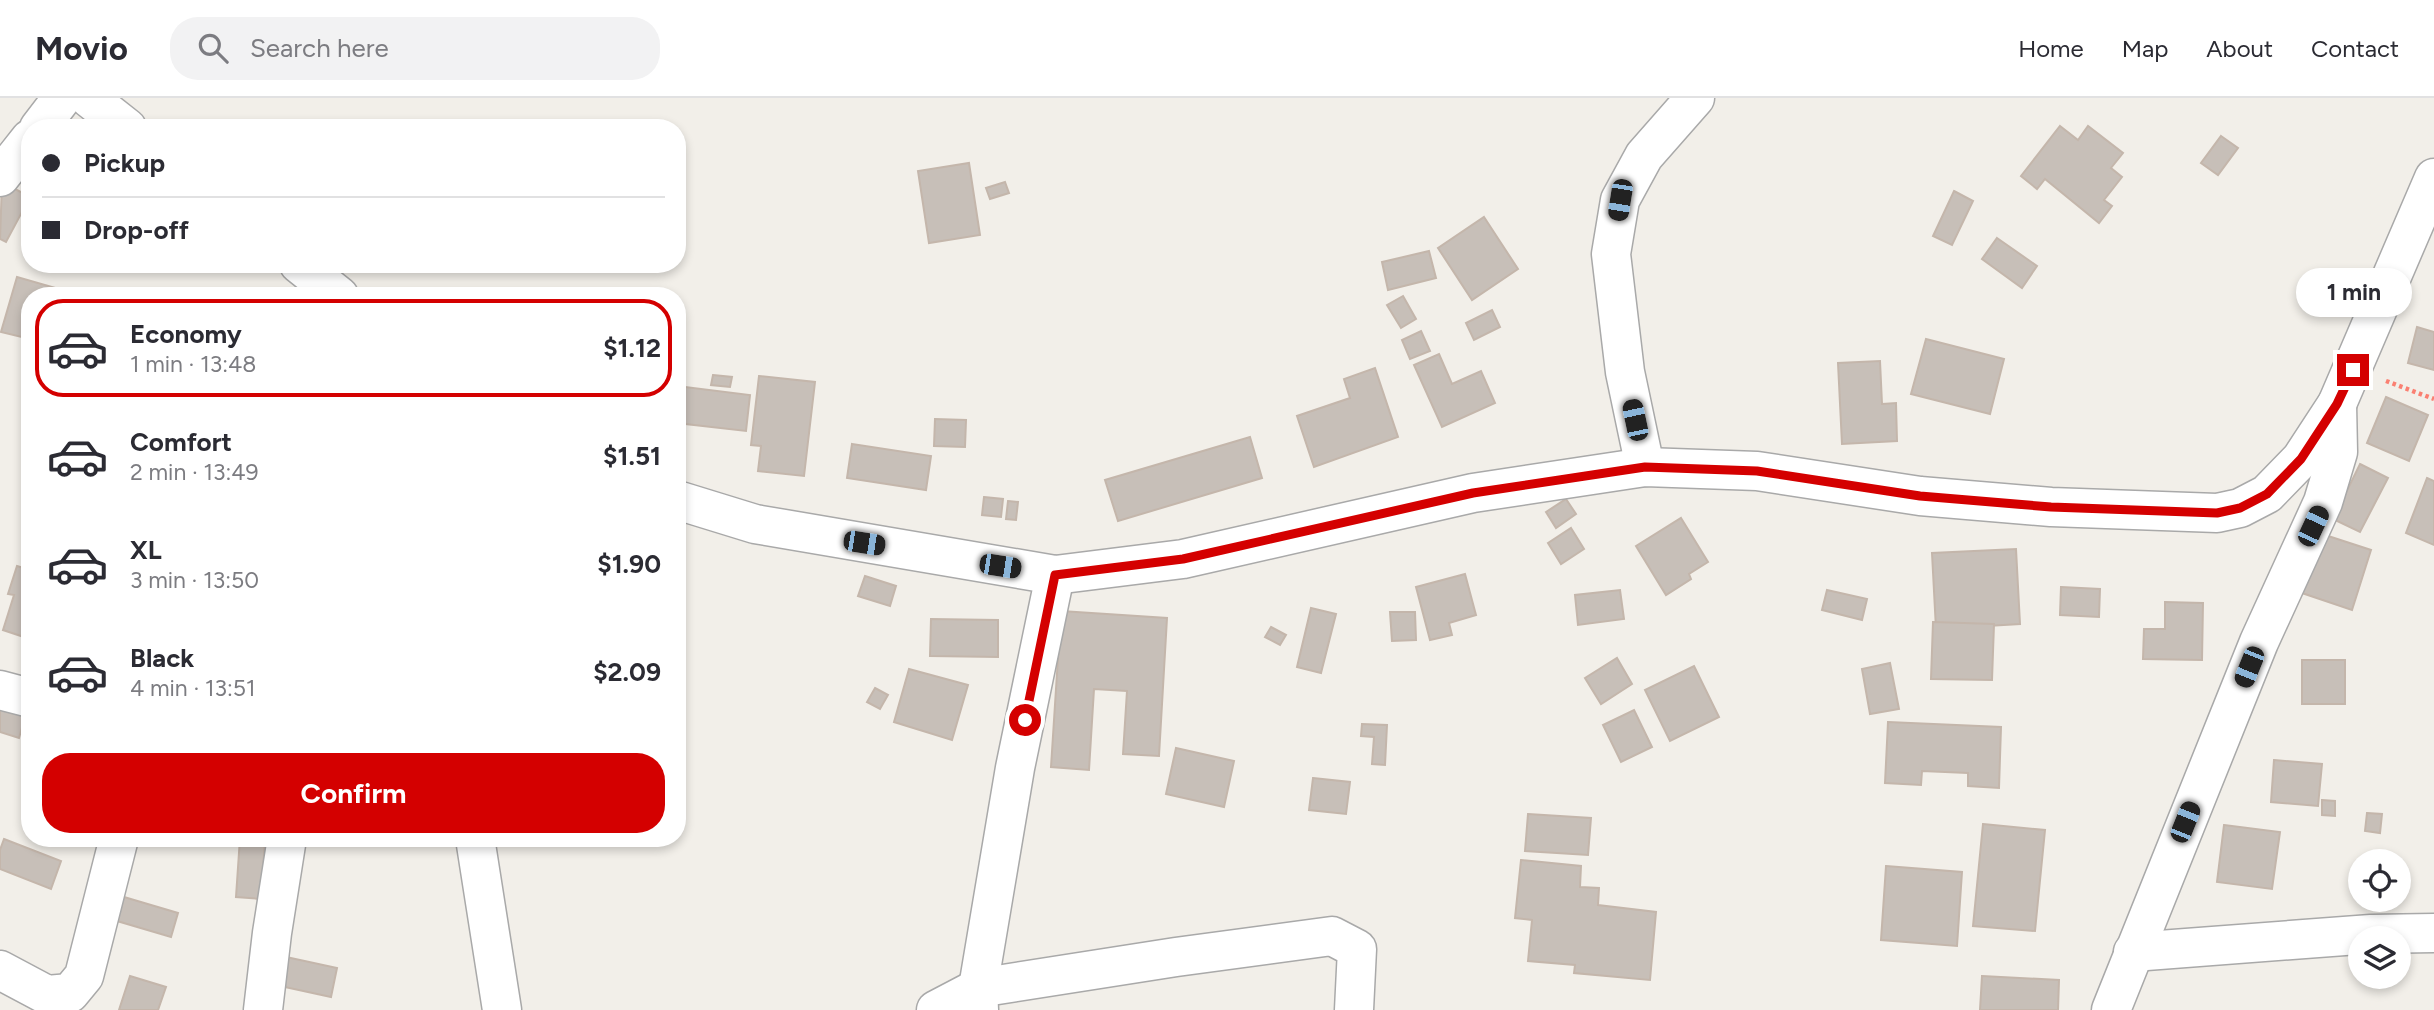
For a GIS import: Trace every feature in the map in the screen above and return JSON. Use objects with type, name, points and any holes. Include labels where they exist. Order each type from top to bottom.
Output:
[{"type":"street","points":[[46,119],[62,98]]},
{"type":"street","points":[[89,98],[116,119]]},
{"type":"street","points":[[1645,467],[1625,372],[1611,254],[1620,200],[1644,156],[1695,98]]},
{"type":"street","points":[[0,177],[21,150]]},
{"type":"street","points":[[686,503],[755,524],[1055,575],[1183,559],[1473,493],[1645,467],[1757,471],[1920,496],[2038,506],[2217,513],[2240,508],[2267,494],[2301,459],[2337,404],[2434,178]]},
{"type":"street","points":[[310,273],[327,287]]},
{"type":"street","points":[[2111,1010],[2259,642],[2323,502],[2338,452],[2337,404]]},
{"type":"street","points":[[979,999],[1015,768],[1055,575]]},
{"type":"street","points":[[0,690],[21,696]]},
{"type":"street","points":[[0,970],[47,995],[70,993],[84,976],[116,847]]},
{"type":"street","points":[[264,1010],[272,933],[286,847]]},
{"type":"street","points":[[476,847],[502,1010]]},
{"type":"street","points":[[2133,952],[2371,934],[2434,933]]},
{"type":"street","points":[[936,1010],[1176,957],[1332,936],[1357,949],[1354,1010]]},
{"type":"path","points":[[2353,370],[2411,389],[2434,400]]},
{"type":"building","points":[[2060,126],[2078,140],[2088,126],[2123,153],[2111,168],[2122,177],[2104,200],[2112,206],[2099,223],[2045,179],[2037,189],[2021,176]]},
{"type":"building","points":[[2221,136],[2238,148],[2218,175],[2201,163]]},
{"type":"building","points":[[969,163],[980,235],[929,243],[918,171]]},
{"type":"building","points":[[2,182],[21,192],[21,214],[6,242],[0,239]]},
{"type":"building","points":[[1005,182],[1009,193],[990,199],[986,188]]},
{"type":"building","points":[[1954,191],[1973,201],[1952,245],[1933,236]]},
{"type":"building","points":[[1484,217],[1518,269],[1472,300],[1438,248]]},
{"type":"building","points":[[1997,238],[2037,266],[2022,288],[1982,259]]},
{"type":"building","points":[[1429,251],[1436,278],[1388,290],[1382,262]]},
{"type":"building","points":[[17,277],[52,287],[21,287],[21,337],[1,332]]},
{"type":"building","points":[[1403,296],[1416,319],[1401,328],[1387,305]]},
{"type":"building","points":[[1492,310],[1500,327],[1474,340],[1466,323]]},
{"type":"building","points":[[2417,327],[2434,332],[2434,370],[2408,363]]},
{"type":"building","points":[[1421,331],[1430,351],[1410,359],[1402,340]]},
{"type":"building","points":[[1926,339],[2004,359],[1990,414],[1911,394]]},
{"type":"building","points":[[1439,354],[1452,384],[1481,371],[1495,403],[1442,427],[1414,365]]},
{"type":"building","points":[[1880,361],[1882,404],[1896,403],[1897,441],[1842,444],[1838,363]]},
{"type":"building","points":[[1375,368],[1398,437],[1314,467],[1297,416],[1350,398],[1344,379]]},
{"type":"building","points":[[713,375],[732,377],[730,387],[711,385]]},
{"type":"building","points":[[759,376],[815,382],[804,476],[758,471],[761,446],[751,445]]},
{"type":"building","points":[[686,387],[750,395],[746,431],[686,424]]},
{"type":"building","points":[[2386,397],[2428,415],[2409,461],[2367,443]]},
{"type":"building","points":[[935,419],[966,420],[965,447],[934,446]]},
{"type":"building","points":[[1250,437],[1262,478],[1118,521],[1105,480]]},
{"type":"building","points":[[852,444],[931,456],[926,490],[847,478]]},
{"type":"building","points":[[2360,464],[2388,478],[2360,532],[2333,519]]},
{"type":"building","points":[[2427,478],[2434,481],[2434,545],[2406,533]]},
{"type":"building","points":[[984,497],[1003,499],[1001,517],[982,515]]},
{"type":"building","points":[[1566,499],[1576,514],[1556,528],[1546,512]]},
{"type":"building","points":[[1008,501],[1018,502],[1016,520],[1006,519]]},
{"type":"building","points":[[1681,518],[1708,562],[1689,574],[1691,579],[1666,595],[1636,546]]},
{"type":"building","points":[[1571,528],[1584,549],[1561,564],[1548,543]]},
{"type":"building","points":[[2322,534],[2371,550],[2352,610],[2302,593]]},
{"type":"building","points":[[2016,549],[2020,624],[1936,629],[1932,553]]},
{"type":"building","points":[[17,566],[21,567],[21,636],[3,630],[14,595],[8,594]]},
{"type":"building","points":[[1465,574],[1476,615],[1449,623],[1452,635],[1430,640],[1416,587]]},
{"type":"building","points":[[865,576],[896,586],[890,606],[858,596]]},
{"type":"building","points":[[2061,587],[2100,589],[2099,617],[2060,615]]},
{"type":"building","points":[[1620,590],[1624,619],[1578,625],[1575,595]]},
{"type":"building","points":[[1827,590],[1867,599],[1862,620],[1822,610]]},
{"type":"building","points":[[2165,602],[2203,603],[2202,660],[2143,659],[2144,629],[2165,629]]},
{"type":"building","points":[[1311,608],[1336,614],[1321,673],[1297,667]]},
{"type":"building","points":[[1061,611],[1167,618],[1159,756],[1123,754],[1127,691],[1094,689],[1089,770],[1051,767]]},
{"type":"building","points":[[1390,612],[1415,612],[1416,640],[1392,641]]},
{"type":"building","points":[[931,619],[998,620],[998,657],[930,656]]},
{"type":"building","points":[[1933,622],[1994,624],[1992,680],[1931,679]]},
{"type":"building","points":[[1271,627],[1286,635],[1280,645],[1265,637]]},
{"type":"building","points":[[1617,658],[1632,684],[1601,704],[1585,678]]},
{"type":"building","points":[[2302,660],[2345,660],[2345,704],[2302,704]]},
{"type":"building","points":[[1890,663],[1899,709],[1870,714],[1862,669]]},
{"type":"building","points":[[1694,666],[1719,717],[1670,741],[1645,690]]},
{"type":"building","points":[[909,669],[968,685],[952,740],[894,722]]},
{"type":"building","points":[[875,688],[888,695],[880,709],[867,702]]},
{"type":"building","points":[[0,702],[21,708],[19,738],[0,732]]},
{"type":"building","points":[[1634,710],[1652,747],[1621,762],[1603,725]]},
{"type":"building","points":[[1888,722],[2001,727],[1999,788],[1968,786],[1968,773],[1922,771],[1921,785],[1885,783]]},
{"type":"building","points":[[1362,724],[1387,725],[1385,765],[1372,764],[1374,737],[1361,736]]},
{"type":"building","points":[[1176,748],[1234,761],[1224,807],[1166,794]]},
{"type":"building","points":[[2274,760],[2322,764],[2318,806],[2271,802]]},
{"type":"building","points":[[1313,778],[1350,782],[1346,814],[1309,810]]},
{"type":"building","points":[[2322,800],[2335,801],[2335,816],[2322,815]]},
{"type":"building","points":[[2367,813],[2382,814],[2380,833],[2365,831]]},
{"type":"building","points":[[1528,814],[1591,818],[1588,855],[1525,851]]},
{"type":"building","points":[[1983,824],[2045,830],[2035,931],[1973,926]]},
{"type":"building","points":[[2224,825],[2280,832],[2272,889],[2217,882]]},
{"type":"building","points":[[4,839],[61,861],[51,889],[0,869],[0,850]]},
{"type":"building","points":[[239,847],[264,847],[261,899],[236,897]]},
{"type":"building","points":[[1521,860],[1581,866],[1580,887],[1599,888],[1598,905],[1656,912],[1650,980],[1574,973],[1575,965],[1528,961],[1532,920],[1515,918]]},
{"type":"building","points":[[1886,866],[1962,872],[1957,946],[1881,940]]},
{"type":"building","points":[[124,897],[178,913],[171,937],[117,921]]},
{"type":"building","points":[[277,955],[337,968],[331,997],[271,984]]},
{"type":"building","points":[[130,976],[166,987],[158,1010],[119,1010]]},
{"type":"building","points":[[1982,976],[2059,980],[2058,1010],[1980,1010]]},
{"type":"route","points":[[1025,720],[1055,575],[1183,559],[1473,493],[1645,467],[1757,471],[1920,496],[2051,507],[2217,513],[2240,508],[2267,494],[2301,459],[2337,404],[2353,370]]}]
